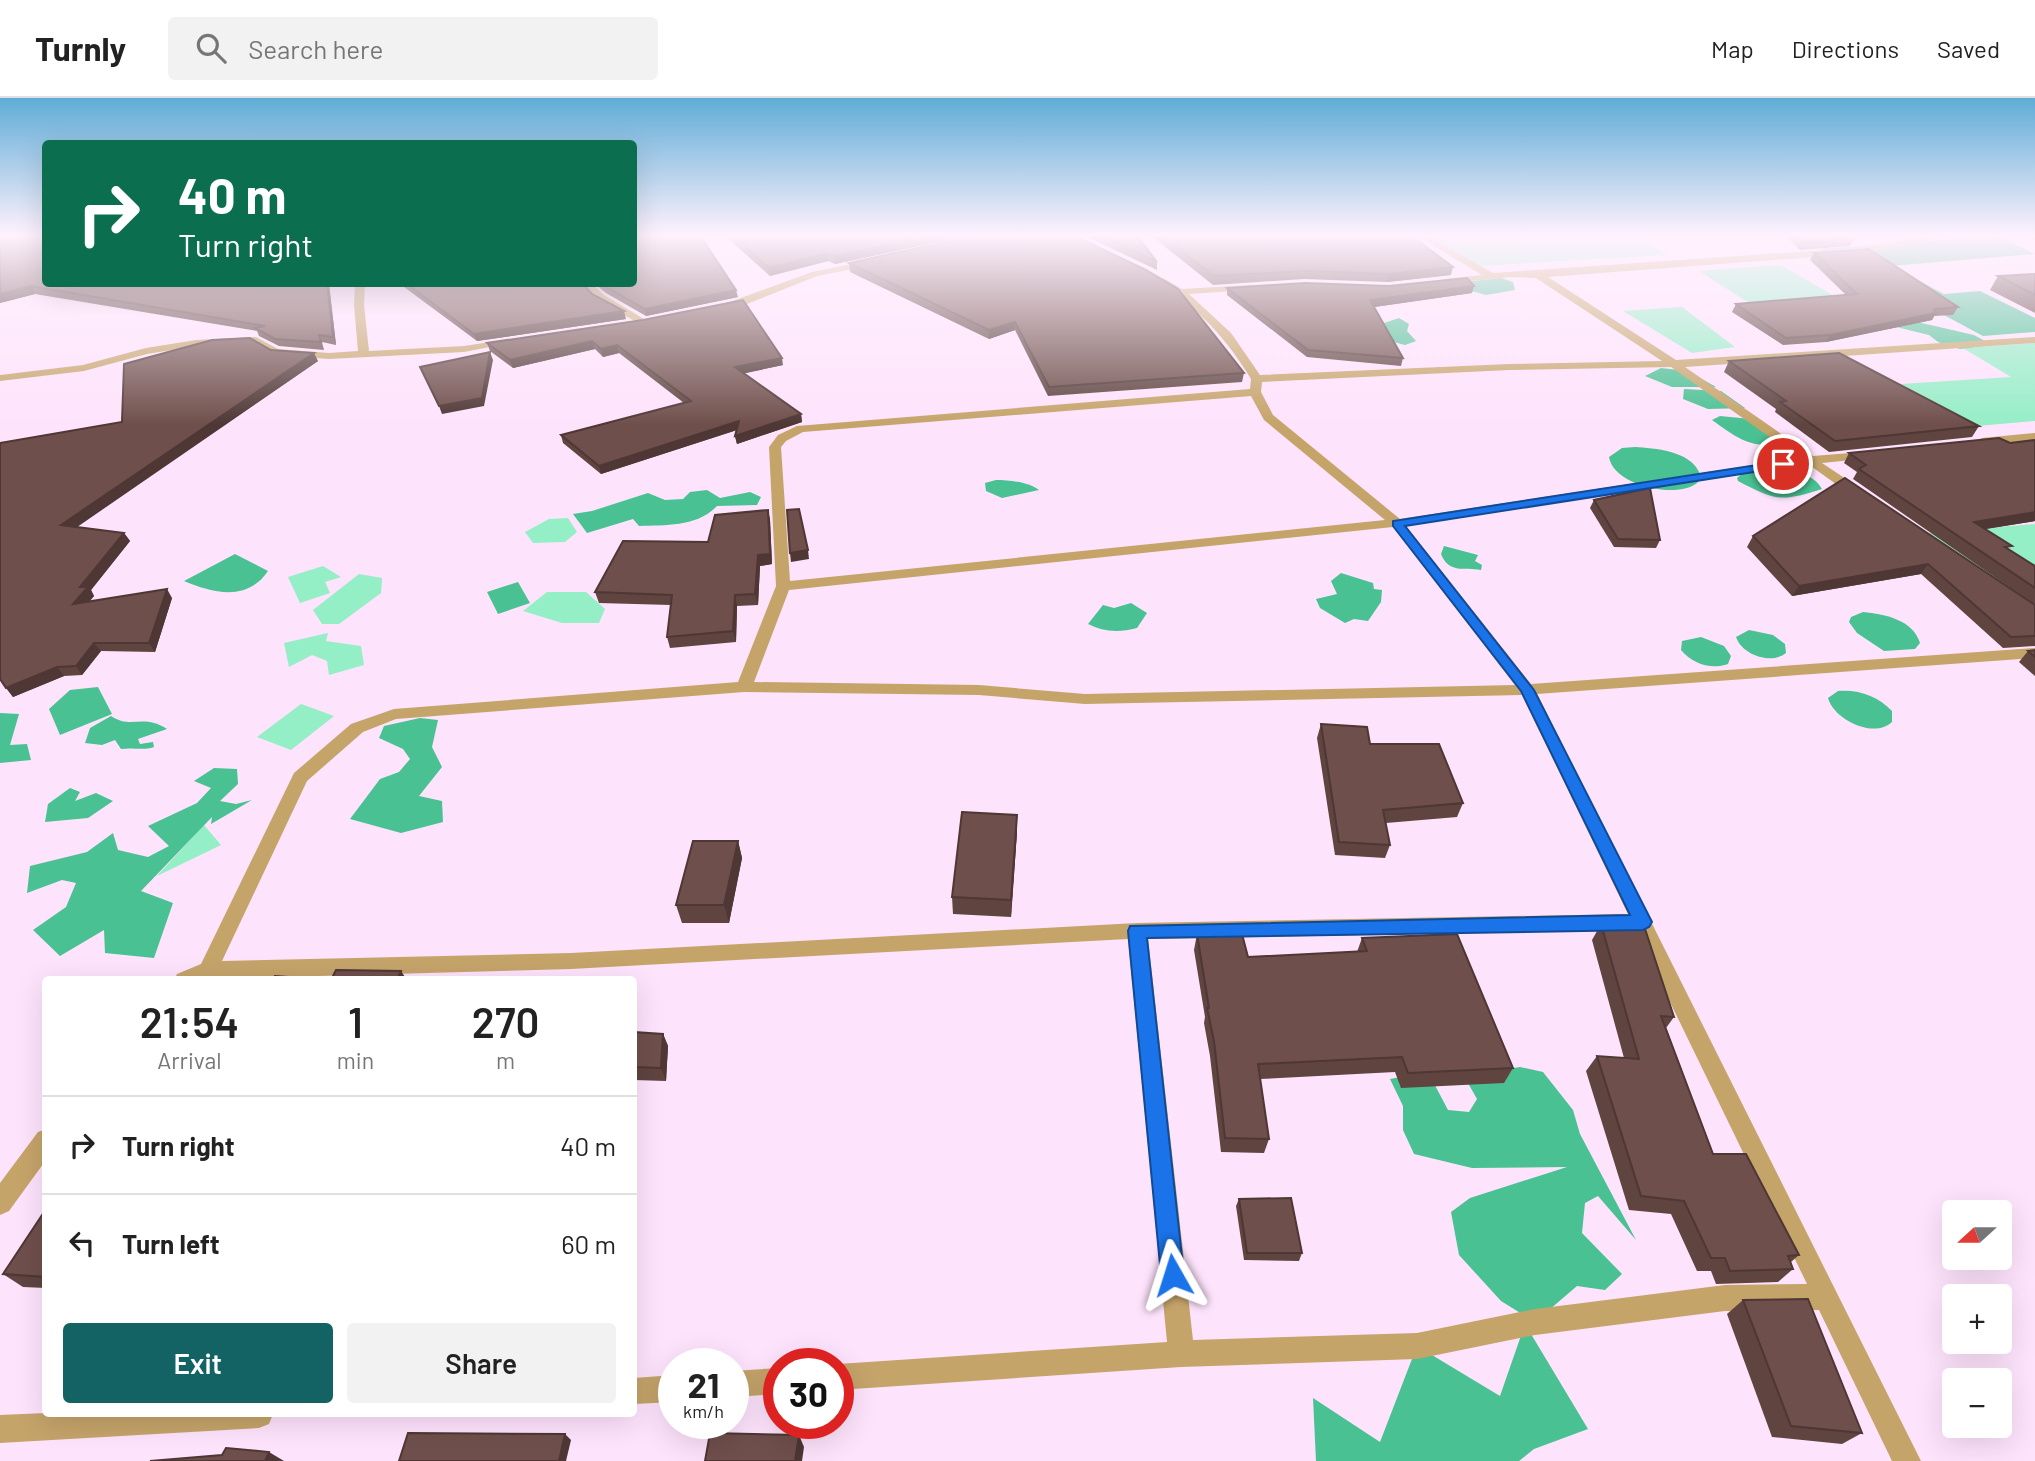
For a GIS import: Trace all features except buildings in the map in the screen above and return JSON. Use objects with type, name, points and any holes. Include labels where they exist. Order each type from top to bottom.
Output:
[{"type":"street","points":[[359,298],[364,355]]},
{"type":"street","points":[[601,298],[644,322]]},
{"type":"street","points":[[711,309],[754,298]]},
{"type":"street","points":[[1187,298],[1219,324],[1234,341],[1268,417],[1397,523],[1527,690],[1907,1461]]},
{"type":"street","points":[[1572,298],[1673,364],[1866,499]]},
{"type":"street","points":[[631,324],[658,319]]},
{"type":"street","points":[[0,378],[84,368],[146,351],[196,343],[256,340],[275,352],[329,356],[464,349],[523,340]]},
{"type":"street","points":[[744,687],[783,586],[775,447],[790,432],[801,429],[1256,386],[1509,367],[1673,364],[2035,340]]},
{"type":"street","points":[[1969,444],[2035,437]]},
{"type":"street","points":[[783,586],[1397,523],[1810,460],[1890,452]]},
{"type":"street","points":[[208,970],[300,777],[357,728],[394,714],[744,687],[979,690],[1085,699],[1527,690],[2035,653]]},
{"type":"street","points":[[194,976],[208,970],[571,961],[1137,931],[1643,922]]},
{"type":"street","points":[[1137,931],[1181,1354]]},
{"type":"street","points":[[0,1203],[42,1145]]},
{"type":"street","points":[[854,1376],[1181,1354],[1418,1346],[1535,1322],[1726,1298],[1825,1297]]},
{"type":"street","points":[[637,1391],[658,1389]]},
{"type":"street","points":[[0,1429],[207,1417]]},
{"type":"green space","points":[[1741,298],[1837,298],[1841,300],[1754,306]]},
{"type":"green space","points":[[1912,298],[1993,298],[2035,318],[2035,332],[1983,336]]},
{"type":"green space","points":[[1682,307],[1735,347],[1692,353],[1623,311]]},
{"type":"green space","points":[[1399,318],[1409,324],[1407,331],[1416,341],[1405,345],[1382,339],[1384,323]]},
{"type":"green space","points":[[1913,321],[1974,335],[1992,345],[1960,349],[1938,342],[1929,335],[1884,324]]},
{"type":"green space","points":[[2035,343],[2035,421],[1977,426],[1901,384],[2011,377],[1963,348]]},
{"type":"green space","points":[[1661,368],[1688,371],[1716,387],[1672,387],[1645,376]]},
{"type":"green space","points":[[1684,389],[1721,391],[1745,408],[1708,409],[1683,399]]},
{"type":"green space","points":[[1720,416],[1751,419],[1775,440],[1767,444],[1750,443],[1712,420]]},
{"type":"green space","points":[[1622,448],[1671,452],[1688,459],[1699,472],[1699,481],[1684,489],[1672,490],[1632,482],[1613,467],[1609,457]]},
{"type":"green space","points":[[1763,469],[1804,474],[1817,482],[1822,489],[1797,496],[1779,497],[1761,493],[1738,481],[1737,478],[1745,471]]},
{"type":"green space","points":[[996,480],[1024,483],[1039,490],[1002,498],[986,491],[985,483]]},
{"type":"green space","points":[[707,490],[720,498],[750,492],[761,497],[757,505],[717,506],[700,518],[681,524],[639,526],[633,519],[587,533],[573,514],[592,511],[648,493],[665,500],[683,499],[690,492]]},
{"type":"green space","points":[[568,518],[577,532],[565,542],[533,543],[525,532],[549,519]]},
{"type":"green space","points":[[2035,524],[2035,593],[2010,595],[1929,533]]},
{"type":"green space","points":[[1444,546],[1478,555],[1475,561],[1482,565],[1481,570],[1448,565],[1441,554]]},
{"type":"green space","points":[[235,554],[268,571],[260,581],[240,591],[206,589],[184,581]]},
{"type":"green space","points":[[323,566],[341,577],[325,582],[330,593],[300,603],[288,577]]},
{"type":"green space","points":[[1341,573],[1373,583],[1374,589],[1382,590],[1381,602],[1368,621],[1354,619],[1345,623],[1320,608],[1316,599],[1337,594],[1331,581]]},
{"type":"green space","points":[[359,574],[382,578],[381,593],[339,624],[322,624],[313,610]]},
{"type":"green space","points":[[518,582],[530,603],[498,614],[487,592]]},
{"type":"green space","points":[[547,592],[586,592],[605,609],[599,623],[562,623],[523,611]]},
{"type":"green space","points":[[1131,603],[1147,613],[1137,628],[1111,631],[1088,624],[1103,605],[1114,608]]},
{"type":"green space","points":[[1863,612],[1880,614],[1905,624],[1920,643],[1915,649],[1884,651],[1857,633],[1849,622],[1851,617]]},
{"type":"green space","points":[[1749,630],[1773,635],[1785,644],[1786,653],[1765,658],[1744,649],[1736,637]]},
{"type":"green space","points":[[328,633],[326,641],[361,646],[364,665],[329,675],[327,661],[312,655],[289,667],[284,643]]},
{"type":"green space","points":[[1701,637],[1724,646],[1731,656],[1728,664],[1703,664],[1691,659],[1681,650],[1682,641]]},
{"type":"green space","points":[[98,687],[112,714],[60,735],[49,709],[70,690]]},
{"type":"green space","points":[[1838,691],[1860,692],[1874,698],[1892,711],[1892,722],[1875,729],[1846,720],[1828,698]]},
{"type":"green space","points":[[301,704],[334,716],[291,750],[257,737]]},
{"type":"green space","points":[[0,713],[19,714],[10,745],[27,744],[31,760],[0,763]]},
{"type":"green space","points":[[111,716],[125,722],[151,722],[167,729],[138,739],[140,744],[153,742],[154,747],[150,748],[121,749],[115,740],[102,745],[85,743],[90,728]]},
{"type":"green space","points":[[420,718],[438,720],[432,747],[442,767],[419,796],[442,801],[443,822],[401,833],[350,819],[380,779],[399,772],[410,759],[403,749],[379,738],[384,726]]},
{"type":"green space","points":[[214,768],[237,769],[238,784],[220,801],[236,804],[252,800],[211,824],[212,817],[141,891],[173,903],[154,958],[105,953],[104,930],[60,956],[33,930],[66,907],[76,883],[62,880],[27,893],[30,866],[87,852],[113,833],[118,850],[148,857],[169,846],[148,826],[197,803],[211,788],[194,781]]},
{"type":"green space","points":[[70,788],[80,792],[75,801],[96,793],[113,801],[88,818],[45,822],[48,804]]},
{"type":"green space","points":[[204,825],[221,845],[157,876]]},
{"type":"green space","points":[[1520,1067],[1543,1072],[1573,1110],[1580,1134],[1636,1240],[1598,1196],[1585,1203],[1582,1233],[1622,1274],[1605,1290],[1577,1286],[1535,1322],[1501,1301],[1459,1255],[1451,1212],[1470,1198],[1567,1167],[1472,1168],[1414,1154],[1403,1130],[1403,1106],[1390,1079],[1428,1072],[1448,1110],[1469,1112],[1477,1099],[1464,1076]]},
{"type":"green space","points":[[1525,1324],[1588,1429],[1534,1449],[1519,1461],[1316,1461],[1313,1398],[1380,1442],[1417,1346],[1500,1396]]},
{"type":"route","points":[[1173,1275],[1137,931],[1643,922],[1527,690],[1397,523],[1783,464]]}]
